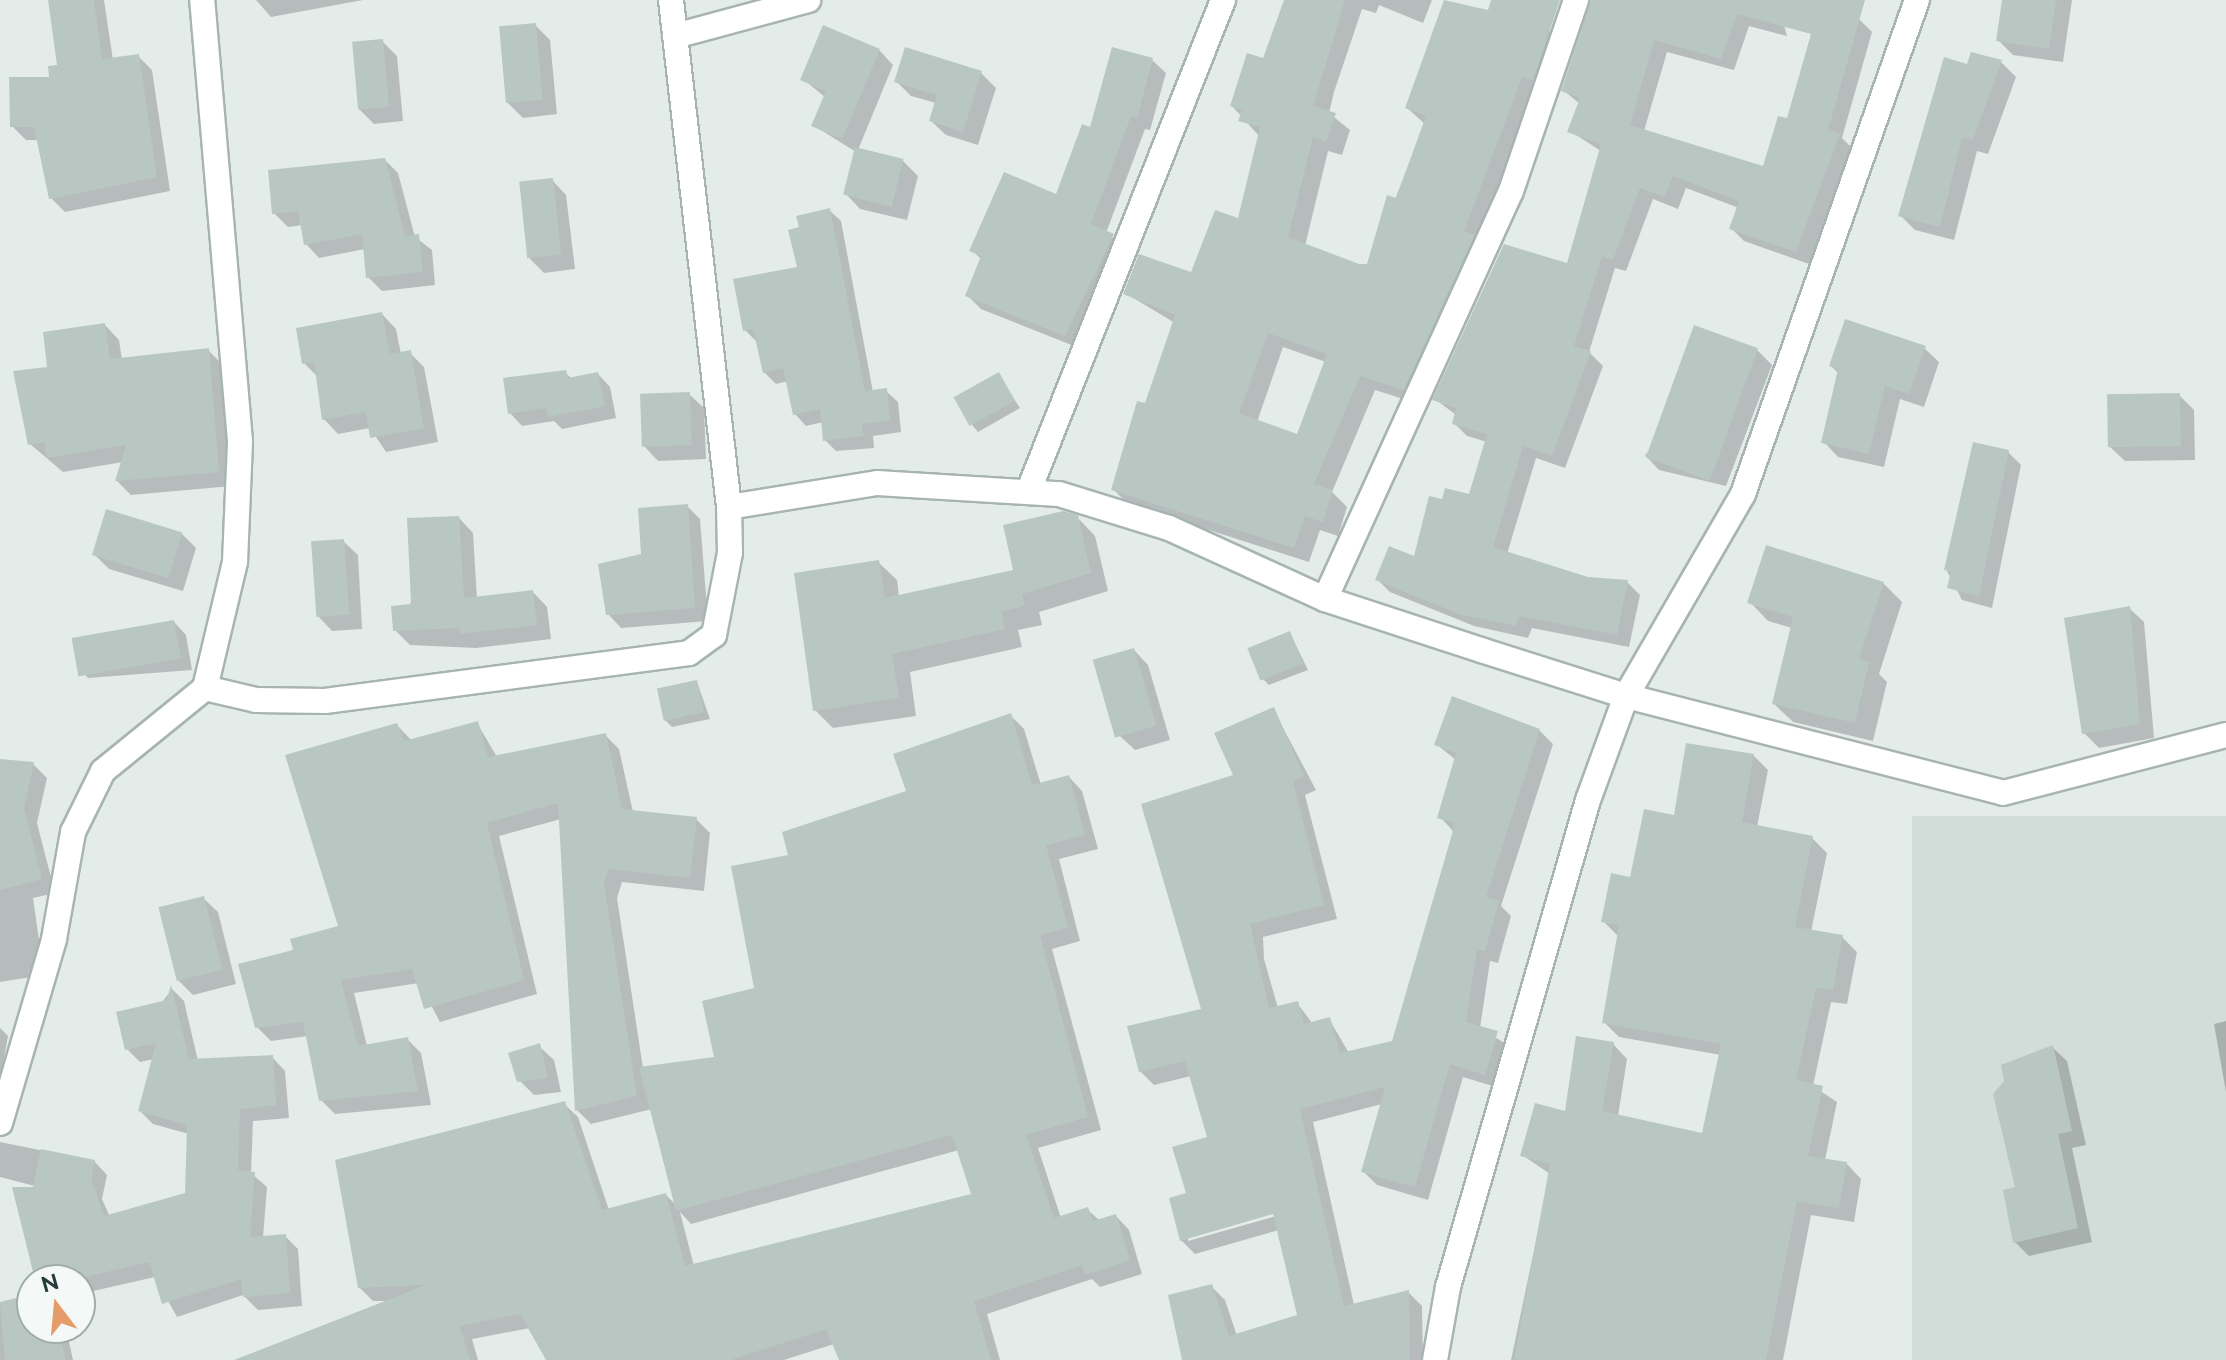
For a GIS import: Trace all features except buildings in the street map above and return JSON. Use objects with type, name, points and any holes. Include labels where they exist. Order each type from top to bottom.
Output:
[{"type":"street","points":[[0,1123],[54,939],[73,832],[103,771],[205,688],[235,562],[240,441],[202,0]]},
{"type":"street","points":[[205,688],[256,700],[325,701],[689,653],[714,635],[730,553],[729,507],[671,0]]},
{"type":"street","points":[[675,36],[808,0]]},
{"type":"street","points":[[1029,490],[1223,0]]},
{"type":"street","points":[[1325,599],[1511,191],[1576,0]]},
{"type":"street","points":[[1435,1360],[1470,1211],[1588,800],[1626,696],[1743,494],[1917,0]]},
{"type":"street","points":[[729,507],[877,483],[1029,490],[1169,528],[1325,599],[1626,696],[2003,793],[2226,735]]},
{"type":"shaded area","points":[[1912,816],[2226,816],[2226,1360],[1912,1360]]}]
